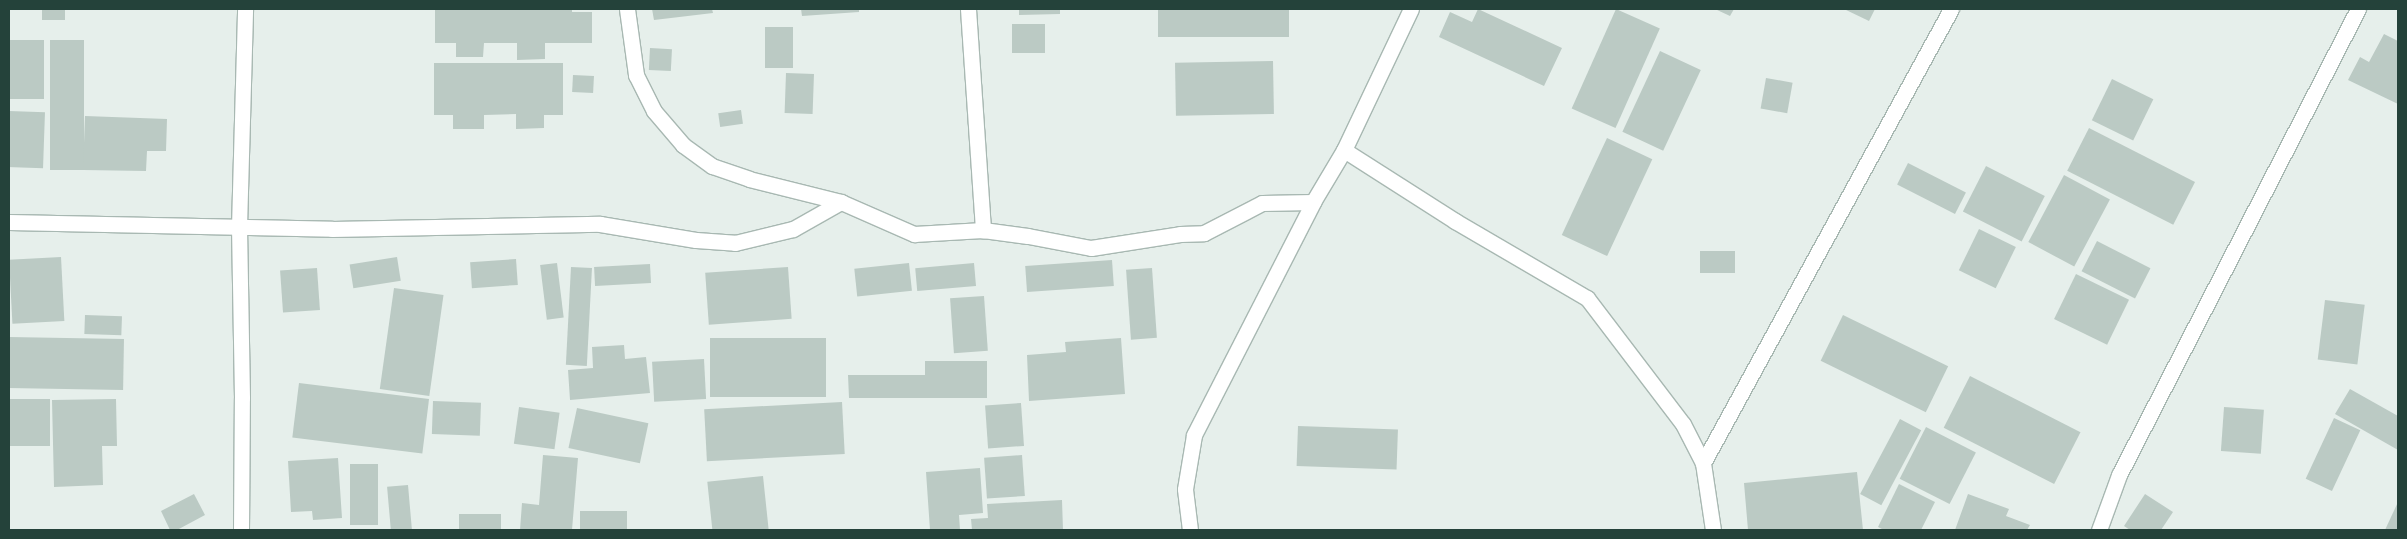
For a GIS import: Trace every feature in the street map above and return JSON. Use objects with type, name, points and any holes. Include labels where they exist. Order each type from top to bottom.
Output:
[{"type":"street","points":[[241,530],[242,398],[239,227],[245,9]]},
{"type":"street","points":[[627,9],[636,75],[654,111],[683,145],[712,166],[749,179],[841,202],[914,234],[983,230],[1091,248],[1180,234],[1204,233],[1262,203],[1313,202]]},
{"type":"street","points":[[968,9],[983,230]]},
{"type":"street","points":[[1190,530],[1185,489],[1194,436],[1313,202],[1344,150],[1412,9]]},
{"type":"street","points":[[1703,463],[1951,9]]},
{"type":"street","points":[[2099,530],[2119,475],[2358,9]]},
{"type":"street","points":[[1344,150],[1455,221],[1587,298],[1683,424],[1703,463],[1713,530]]},
{"type":"street","points":[[9,222],[332,229],[600,224],[696,240],[735,243],[793,230],[841,202]]},
{"type":"building","points":[[42,9],[65,9],[65,20],[42,20]]},
{"type":"building","points":[[435,9],[572,9],[572,12],[592,12],[592,43],[545,43],[545,59],[517,60],[517,43],[484,43],[483,57],[456,57],[456,43],[435,43]]},
{"type":"building","points":[[652,9],[712,9],[713,13],[654,20]]},
{"type":"building","points":[[801,9],[859,9],[859,12],[802,16]]},
{"type":"building","points":[[1019,9],[1060,9],[1060,14],[1019,15]]},
{"type":"building","points":[[1158,9],[1289,9],[1289,37],[1158,37]]},
{"type":"building","points":[[1478,9],[1562,48],[1544,86],[1439,37],[1450,12],[1472,22]]},
{"type":"building","points":[[1616,9],[1660,29],[1616,128],[1572,109]]},
{"type":"building","points":[[1715,9],[1734,9],[1730,16]]},
{"type":"building","points":[[1844,9],[1875,9],[1869,21]]},
{"type":"building","points":[[1012,24],[1045,24],[1045,53],[1012,53]]},
{"type":"building","points":[[765,27],[793,27],[793,68],[765,68]]},
{"type":"building","points":[[2384,34],[2398,41],[2398,104],[2348,80],[2360,57],[2369,62]]},
{"type":"building","points":[[9,40],[44,40],[44,99],[9,99]]},
{"type":"building","points":[[50,40],[84,40],[84,170],[50,170]]},
{"type":"building","points":[[650,48],[672,49],[671,71],[649,70]]},
{"type":"building","points":[[1660,51],[1701,70],[1663,151],[1622,132]]},
{"type":"building","points":[[1273,61],[1274,114],[1176,116],[1175,63]]},
{"type":"building","points":[[434,63],[563,63],[563,115],[544,115],[544,128],[516,129],[516,114],[484,115],[484,129],[453,129],[453,115],[434,115]]},
{"type":"building","points":[[786,73],[814,74],[813,114],[785,113]]},
{"type":"building","points":[[573,75],[594,76],[593,93],[572,92]]},
{"type":"building","points":[[1766,78],[1793,83],[1787,113],[1761,109]]},
{"type":"building","points":[[2112,79],[2153,99],[2133,141],[2092,120]]},
{"type":"building","points":[[741,110],[743,124],[720,127],[718,113]]},
{"type":"building","points":[[9,111],[45,112],[43,168],[9,167]]},
{"type":"building","points":[[85,116],[167,119],[166,151],[147,151],[146,171],[83,170]]},
{"type":"building","points":[[2089,128],[2195,182],[2173,225],[2067,171]]},
{"type":"building","points":[[1607,138],[1652,159],[1607,256],[1562,235]]},
{"type":"building","points":[[1908,163],[1966,193],[1955,214],[1897,184]]},
{"type":"building","points":[[1986,166],[2045,196],[2022,241],[1963,211]]},
{"type":"building","points":[[2064,175],[2110,199],[2074,267],[2028,242]]},
{"type":"building","points":[[1979,229],[2016,247],[1996,288],[1959,270]]},
{"type":"building","points":[[2097,241],[2150,268],[2135,299],[2082,271]]},
{"type":"building","points":[[1700,251],[1735,251],[1735,273],[1700,273]]},
{"type":"building","points":[[61,257],[64,321],[12,324],[9,260]]},
{"type":"building","points":[[397,257],[401,281],[353,288],[350,265]]},
{"type":"building","points":[[516,259],[518,285],[472,288],[470,262]]},
{"type":"building","points":[[1112,260],[1114,286],[1027,292],[1025,266]]},
{"type":"building","points":[[557,263],[564,318],[547,320],[540,265]]},
{"type":"building","points":[[909,263],[912,291],[857,297],[854,269]]},
{"type":"building","points":[[974,263],[976,286],[917,291],[915,268]]},
{"type":"building","points":[[650,264],[651,283],[595,286],[594,267]]},
{"type":"building","points":[[571,267],[592,268],[587,366],[566,365]]},
{"type":"building","points":[[788,267],[792,319],[709,325],[705,273]]},
{"type":"building","points":[[317,268],[320,310],[283,312],[280,271]]},
{"type":"building","points":[[1152,268],[1157,338],[1131,340],[1126,270]]},
{"type":"building","points":[[2076,274],[2129,300],[2107,345],[2054,319]]},
{"type":"building","points":[[394,288],[444,295],[429,396],[380,389]]},
{"type":"building","points":[[984,296],[988,351],[954,353],[950,298]]},
{"type":"building","points":[[2325,300],[2365,305],[2357,364],[2318,360]]},
{"type":"building","points":[[85,315],[122,316],[121,335],[84,334]]},
{"type":"building","points":[[1843,315],[1948,366],[1926,412],[1821,361]]},
{"type":"building","points":[[9,337],[124,339],[123,390],[9,388]]},
{"type":"building","points":[[710,338],[826,338],[826,397],[710,397]]},
{"type":"building","points":[[1121,338],[1125,394],[1029,401],[1027,355],[1066,352],[1065,342]]},
{"type":"building","points":[[624,345],[625,359],[646,357],[650,393],[570,400],[568,370],[593,368],[592,347]]},
{"type":"building","points":[[704,359],[706,399],[654,402],[652,362]]},
{"type":"building","points":[[925,361],[987,361],[987,398],[849,398],[848,375],[925,375]]},
{"type":"building","points":[[1970,376],[2080,432],[2054,484],[1944,428]]},
{"type":"building","points":[[299,383],[429,399],[422,454],[292,438]]},
{"type":"building","points":[[2350,389],[2398,416],[2398,450],[2335,414]]},
{"type":"building","points":[[9,399],[50,399],[50,446],[9,446]]},
{"type":"building","points":[[116,399],[117,446],[102,446],[103,485],[54,487],[52,400]]},
{"type":"building","points":[[433,401],[481,403],[480,436],[432,434]]},
{"type":"building","points":[[842,402],[845,454],[707,461],[704,409]]},
{"type":"building","points":[[1021,403],[1024,446],[988,448],[985,406]]},
{"type":"building","points":[[519,407],[560,413],[554,449],[514,444]]},
{"type":"building","points":[[2224,407],[2264,410],[2261,454],[2221,451]]},
{"type":"building","points":[[577,408],[648,423],[640,463],[568,448]]},
{"type":"building","points":[[2334,418],[2360,430],[2332,491],[2306,479]]},
{"type":"building","points":[[1900,419],[1921,430],[1881,505],[1860,494]]},
{"type":"building","points":[[1298,426],[1398,429],[1397,469],[1297,466]]},
{"type":"building","points":[[1926,427],[1976,452],[1950,504],[1900,479]]},
{"type":"building","points":[[543,455],[578,458],[572,530],[520,530],[522,503],[539,505]]},
{"type":"building","points":[[1022,455],[1025,496],[987,499],[984,458]]},
{"type":"building","points":[[338,458],[342,518],[313,520],[312,511],[291,512],[288,461]]},
{"type":"building","points":[[350,464],[378,464],[378,525],[350,525]]},
{"type":"building","points":[[980,468],[983,513],[959,515],[960,530],[930,530],[926,472]]},
{"type":"building","points":[[1857,472],[1863,530],[1748,530],[1744,483]]},
{"type":"building","points":[[763,476],[769,530],[712,530],[707,482]]},
{"type":"building","points":[[1899,484],[1935,502],[1921,530],[1884,530],[1878,527]]},
{"type":"building","points":[[408,485],[412,530],[391,530],[387,487]]},
{"type":"building","points":[[194,494],[205,515],[177,530],[170,530],[161,511]]},
{"type":"building","points":[[1968,494],[2009,509],[2006,516],[2030,525],[2027,530],[1955,530]]},
{"type":"building","points":[[2145,494],[2173,512],[2161,530],[2130,530],[2124,526]]},
{"type":"building","points":[[1062,500],[1063,530],[972,530],[971,519],[988,518],[987,504]]},
{"type":"building","points":[[2398,502],[2398,530],[2385,530]]},
{"type":"building","points":[[580,511],[627,511],[627,530],[580,530]]},
{"type":"building","points":[[459,514],[501,514],[501,530],[459,530]]}]
